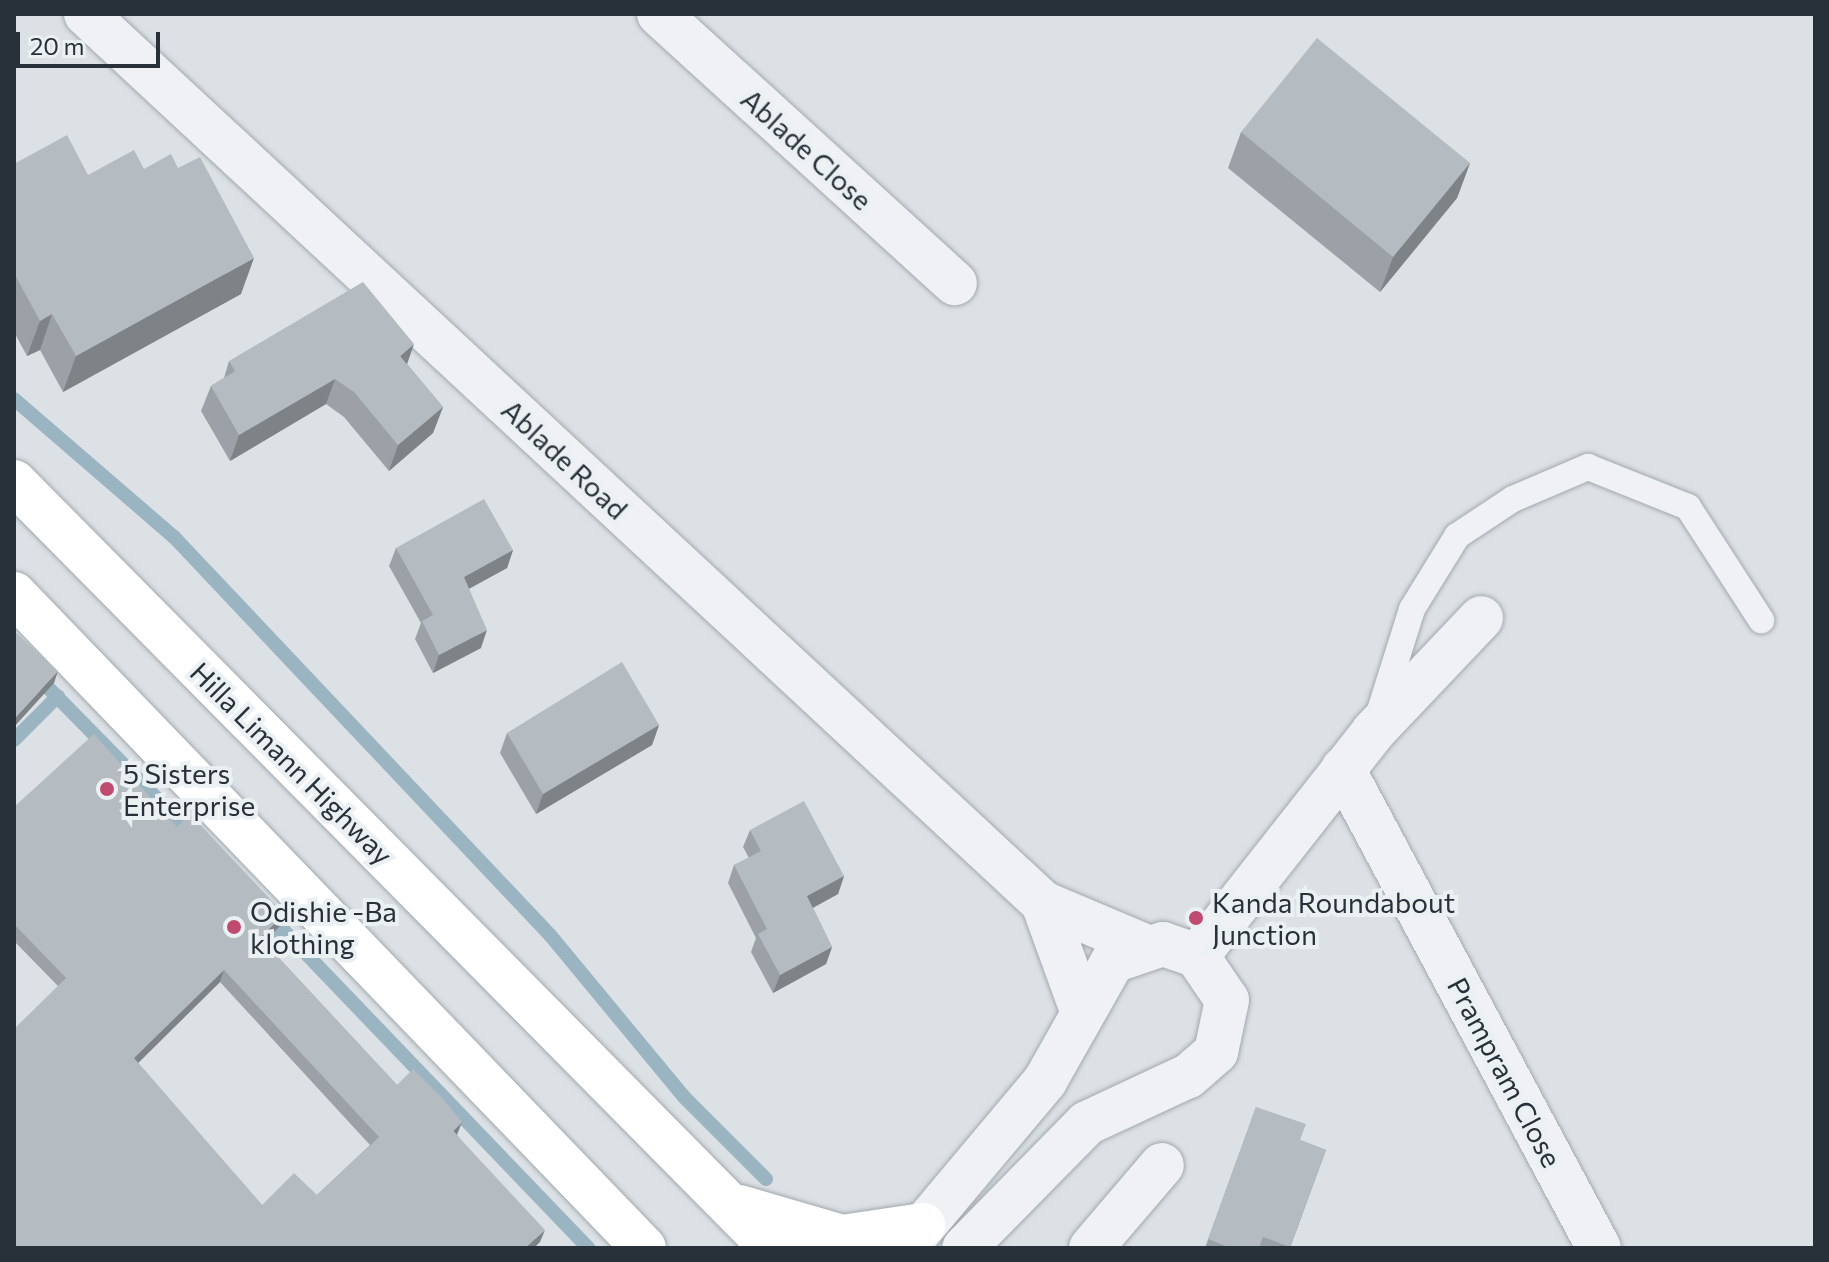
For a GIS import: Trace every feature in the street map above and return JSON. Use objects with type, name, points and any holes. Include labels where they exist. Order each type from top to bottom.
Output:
[{"type":"main road","name":"Hilla Limann Highway","points":[[14,482],[772,1248]]},
{"type":"main road","points":[[14,594],[644,1248]]},
{"type":"main road","points":[[729,1204],[842,1237],[914,1236]]},
{"type":"street","name":"Ablade Road","points":[[86,14],[1043,903],[1145,946],[1197,956]]},
{"type":"street","name":"Ablade Close","points":[[659,14],[955,283]]},
{"type":"street","points":[[964,1248],[1087,1123],[1188,1076],[1216,1052],[1227,1000],[1197,956],[1373,732],[1481,618]]},
{"type":"street","name":"Prampram Close","points":[[1343,769],[1599,1248]]},
{"type":"street","name":"Ablade Road","points":[[1043,903],[1082,1011]]},
{"type":"street","points":[[914,1236],[1045,1081],[1113,961],[1145,946]]},
{"type":"street","points":[[1091,1248],[1162,1165]]},
{"type":"lane","points":[[1373,732],[1412,609],[1457,536],[1513,499],[1588,467],[1688,507],[1761,620]]},
{"type":"building","points":[[1317,38],[1470,163],[1393,257],[1241,132]]},
{"type":"building","points":[[67,135],[88,175],[134,150],[144,169],[171,154],[178,168],[200,157],[254,258],[76,356],[52,314],[40,321],[14,273],[14,164]]},
{"type":"building","points":[[363,282],[414,344],[400,356],[443,407],[398,445],[354,392],[335,379],[239,435],[211,386],[235,371],[229,361]]},
{"type":"building","points":[[484,499],[513,550],[464,577],[487,630],[439,655],[422,621],[433,615],[396,548]]},
{"type":"building","points":[[14,631],[58,671],[14,719]]},
{"type":"building","points":[[622,662],[659,725],[543,794],[507,733]]},
{"type":"building","points":[[94,734],[177,827],[190,814],[284,914],[260,938],[397,1085],[413,1069],[443,1099],[462,1122],[453,1131],[545,1230],[525,1248],[14,1248],[14,1029],[66,978],[14,926],[14,807]],"holes":[[[224,970],[379,1137],[317,1195],[294,1173],[262,1205],[134,1058]]]},
{"type":"building","points":[[804,801],[844,876],[807,896],[832,947],[780,975],[758,934],[767,929],[734,865],[761,851],[750,830]]},
{"type":"building","points":[[1256,1107],[1306,1124],[1300,1140],[1326,1150],[1290,1247],[1263,1237],[1259,1248],[1231,1248],[1208,1239]]},
{"type":"waterway","points":[[14,399],[174,537],[550,935],[684,1097],[766,1179]]},
{"type":"waterway","points":[[14,653],[193,835]]},
{"type":"waterway","points":[[14,740],[58,696]]},
{"type":"waterway","points":[[268,914],[588,1248]]},
{"type":"waterway","points":[[255,957],[283,929]]},
{"type":"place","name":"5 Sisters Enterprise","points":[[107,789]]},
{"type":"place","name":"Kanda Roundabout Junction","points":[[1196,918]]},
{"type":"place","name":"Odishie -Ba klothing","points":[[234,927]]}]
